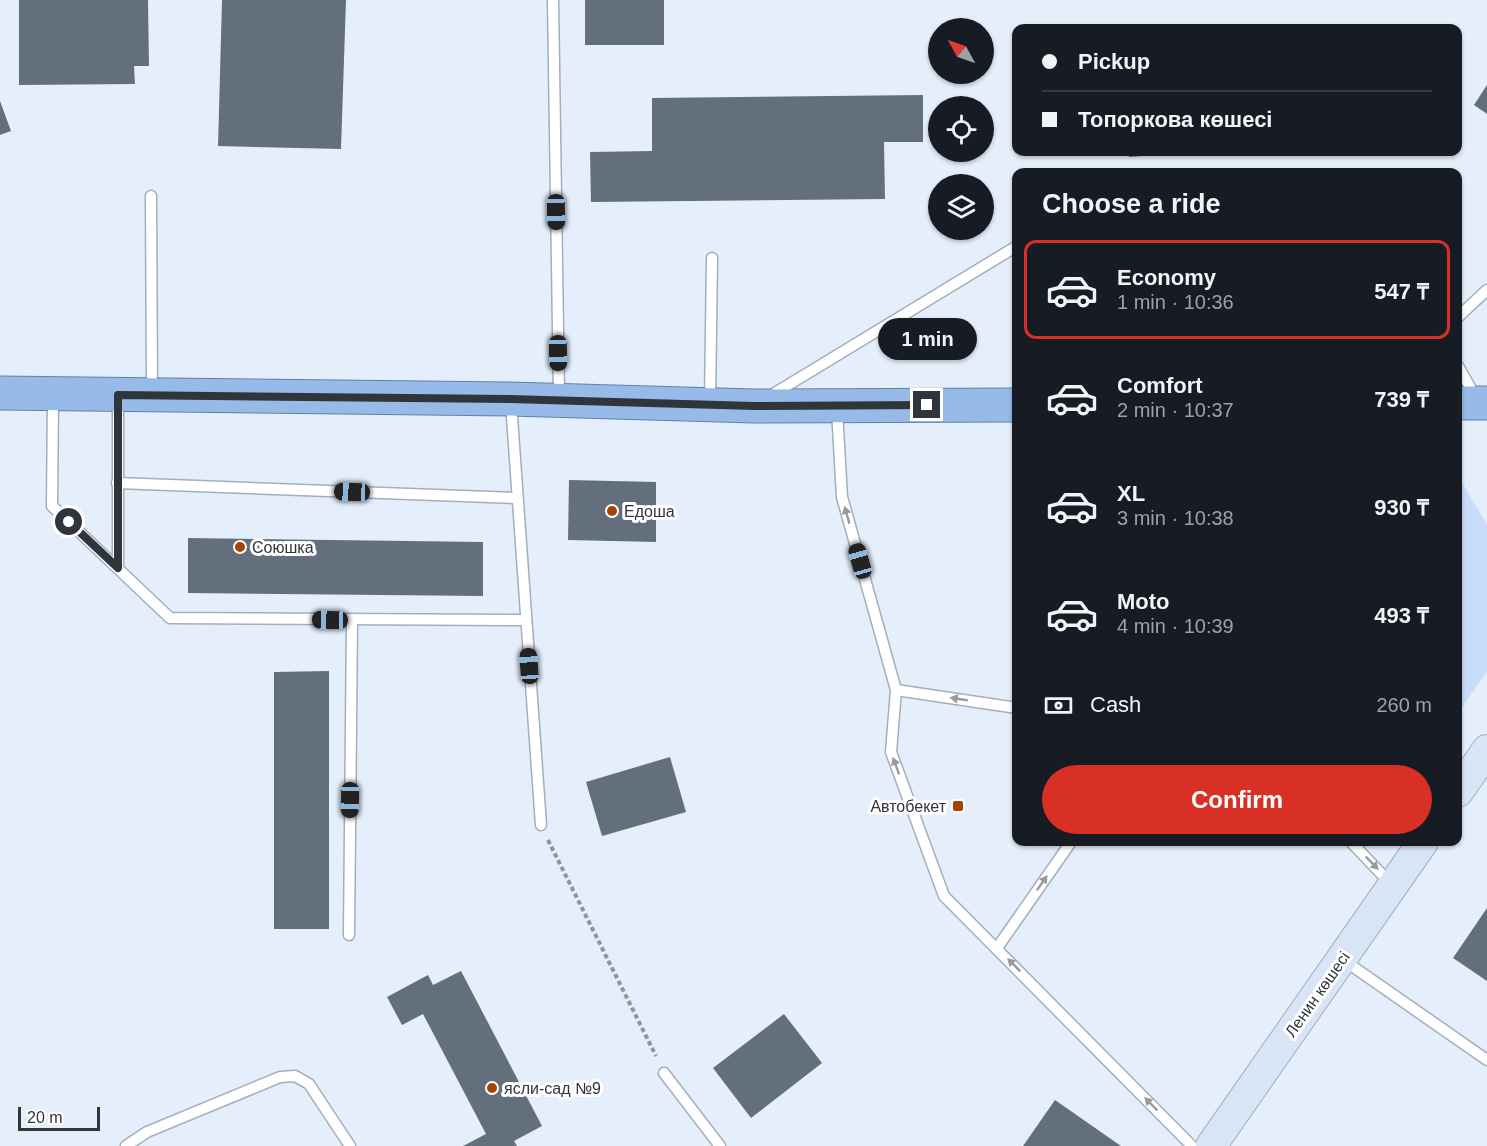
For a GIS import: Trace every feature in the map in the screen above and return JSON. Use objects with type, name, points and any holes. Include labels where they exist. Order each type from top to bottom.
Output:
[{"type":"highway","points":[[0,393],[510,399],[754,406],[1012,405]]},
{"type":"main road","points":[[1462,786],[1487,750]]},
{"type":"main road","name":"Ленин көшесі","points":[[1211,1146],[1420,846]]},
{"type":"lane","points":[[553,0],[559,400]]},
{"type":"lane","points":[[151,196],[152,395]]},
{"type":"lane","points":[[754,406],[1012,249]]},
{"type":"lane","points":[[710,405],[712,258]]},
{"type":"lane","points":[[1462,313],[1487,290]]},
{"type":"lane","points":[[1462,373],[1470,387],[1473,403]]},
{"type":"lane","points":[[53,394],[52,506],[170,618],[526,620]]},
{"type":"lane","points":[[118,395],[118,568]]},
{"type":"lane","points":[[510,399],[541,825]]},
{"type":"lane","points":[[836,405],[842,497],[896,690],[891,752],[944,896],[1192,1146]]},
{"type":"lane","points":[[117,483],[517,498]]},
{"type":"lane","points":[[349,935],[352,620]]},
{"type":"lane","points":[[896,690],[1012,707]]},
{"type":"lane","points":[[997,948],[1068,846]]},
{"type":"lane","points":[[1355,846],[1393,885]]},
{"type":"lane","points":[[1342,959],[1487,1060]]},
{"type":"lane","points":[[664,1073],[720,1146]]},
{"type":"lane","points":[[126,1146],[147,1132],[270,1081],[280,1077],[295,1076],[309,1084],[350,1146]]},
{"type":"path","points":[[541,825],[664,1073]]},
{"type":"shaded area","points":[[1462,483],[1487,525],[1487,672],[1462,707]]},
{"type":"building","points":[[19,0],[148,0],[149,66],[134,66],[135,84],[19,85]]},
{"type":"building","points":[[222,0],[346,0],[341,149],[218,146]]},
{"type":"building","points":[[585,0],[664,0],[664,45],[585,45]]},
{"type":"building","points":[[1487,85],[1487,114],[1474,105]]},
{"type":"building","points":[[923,95],[923,142],[884,142],[885,199],[591,202],[590,152],[652,151],[652,98]]},
{"type":"building","points":[[0,101],[11,131],[0,135]]},
{"type":"building","name":"Едоша","points":[[569,480],[656,482],[656,542],[568,540]]},
{"type":"building","points":[[188,538],[483,542],[483,596],[188,593]]},
{"type":"building","points":[[329,671],[329,929],[274,929],[274,672]]},
{"type":"building","points":[[670,757],[686,812],[602,836],[586,782]]},
{"type":"building","points":[[1487,908],[1487,981],[1453,958]]},
{"type":"building","name":"ясли-сад №9","points":[[461,971],[542,1126],[514,1141],[517,1146],[463,1146],[486,1134],[423,1014],[402,1025],[387,997],[428,975],[433,985]]},
{"type":"building","points":[[784,1014],[822,1063],[751,1118],[713,1068]]},
{"type":"building","points":[[1055,1100],[1121,1146],[1023,1146]]},
{"type":"place","name":"Едоша","points":[[612,511]]},
{"type":"place","name":"Союшка","points":[[240,547]]},
{"type":"place","name":"Автобекет","points":[[958,806]]},
{"type":"place","name":"ясли-сад №9","points":[[492,1088]]},
{"type":"route","points":[[69,522],[118,568],[118,395],[510,399],[754,406],[927,405]]}]
